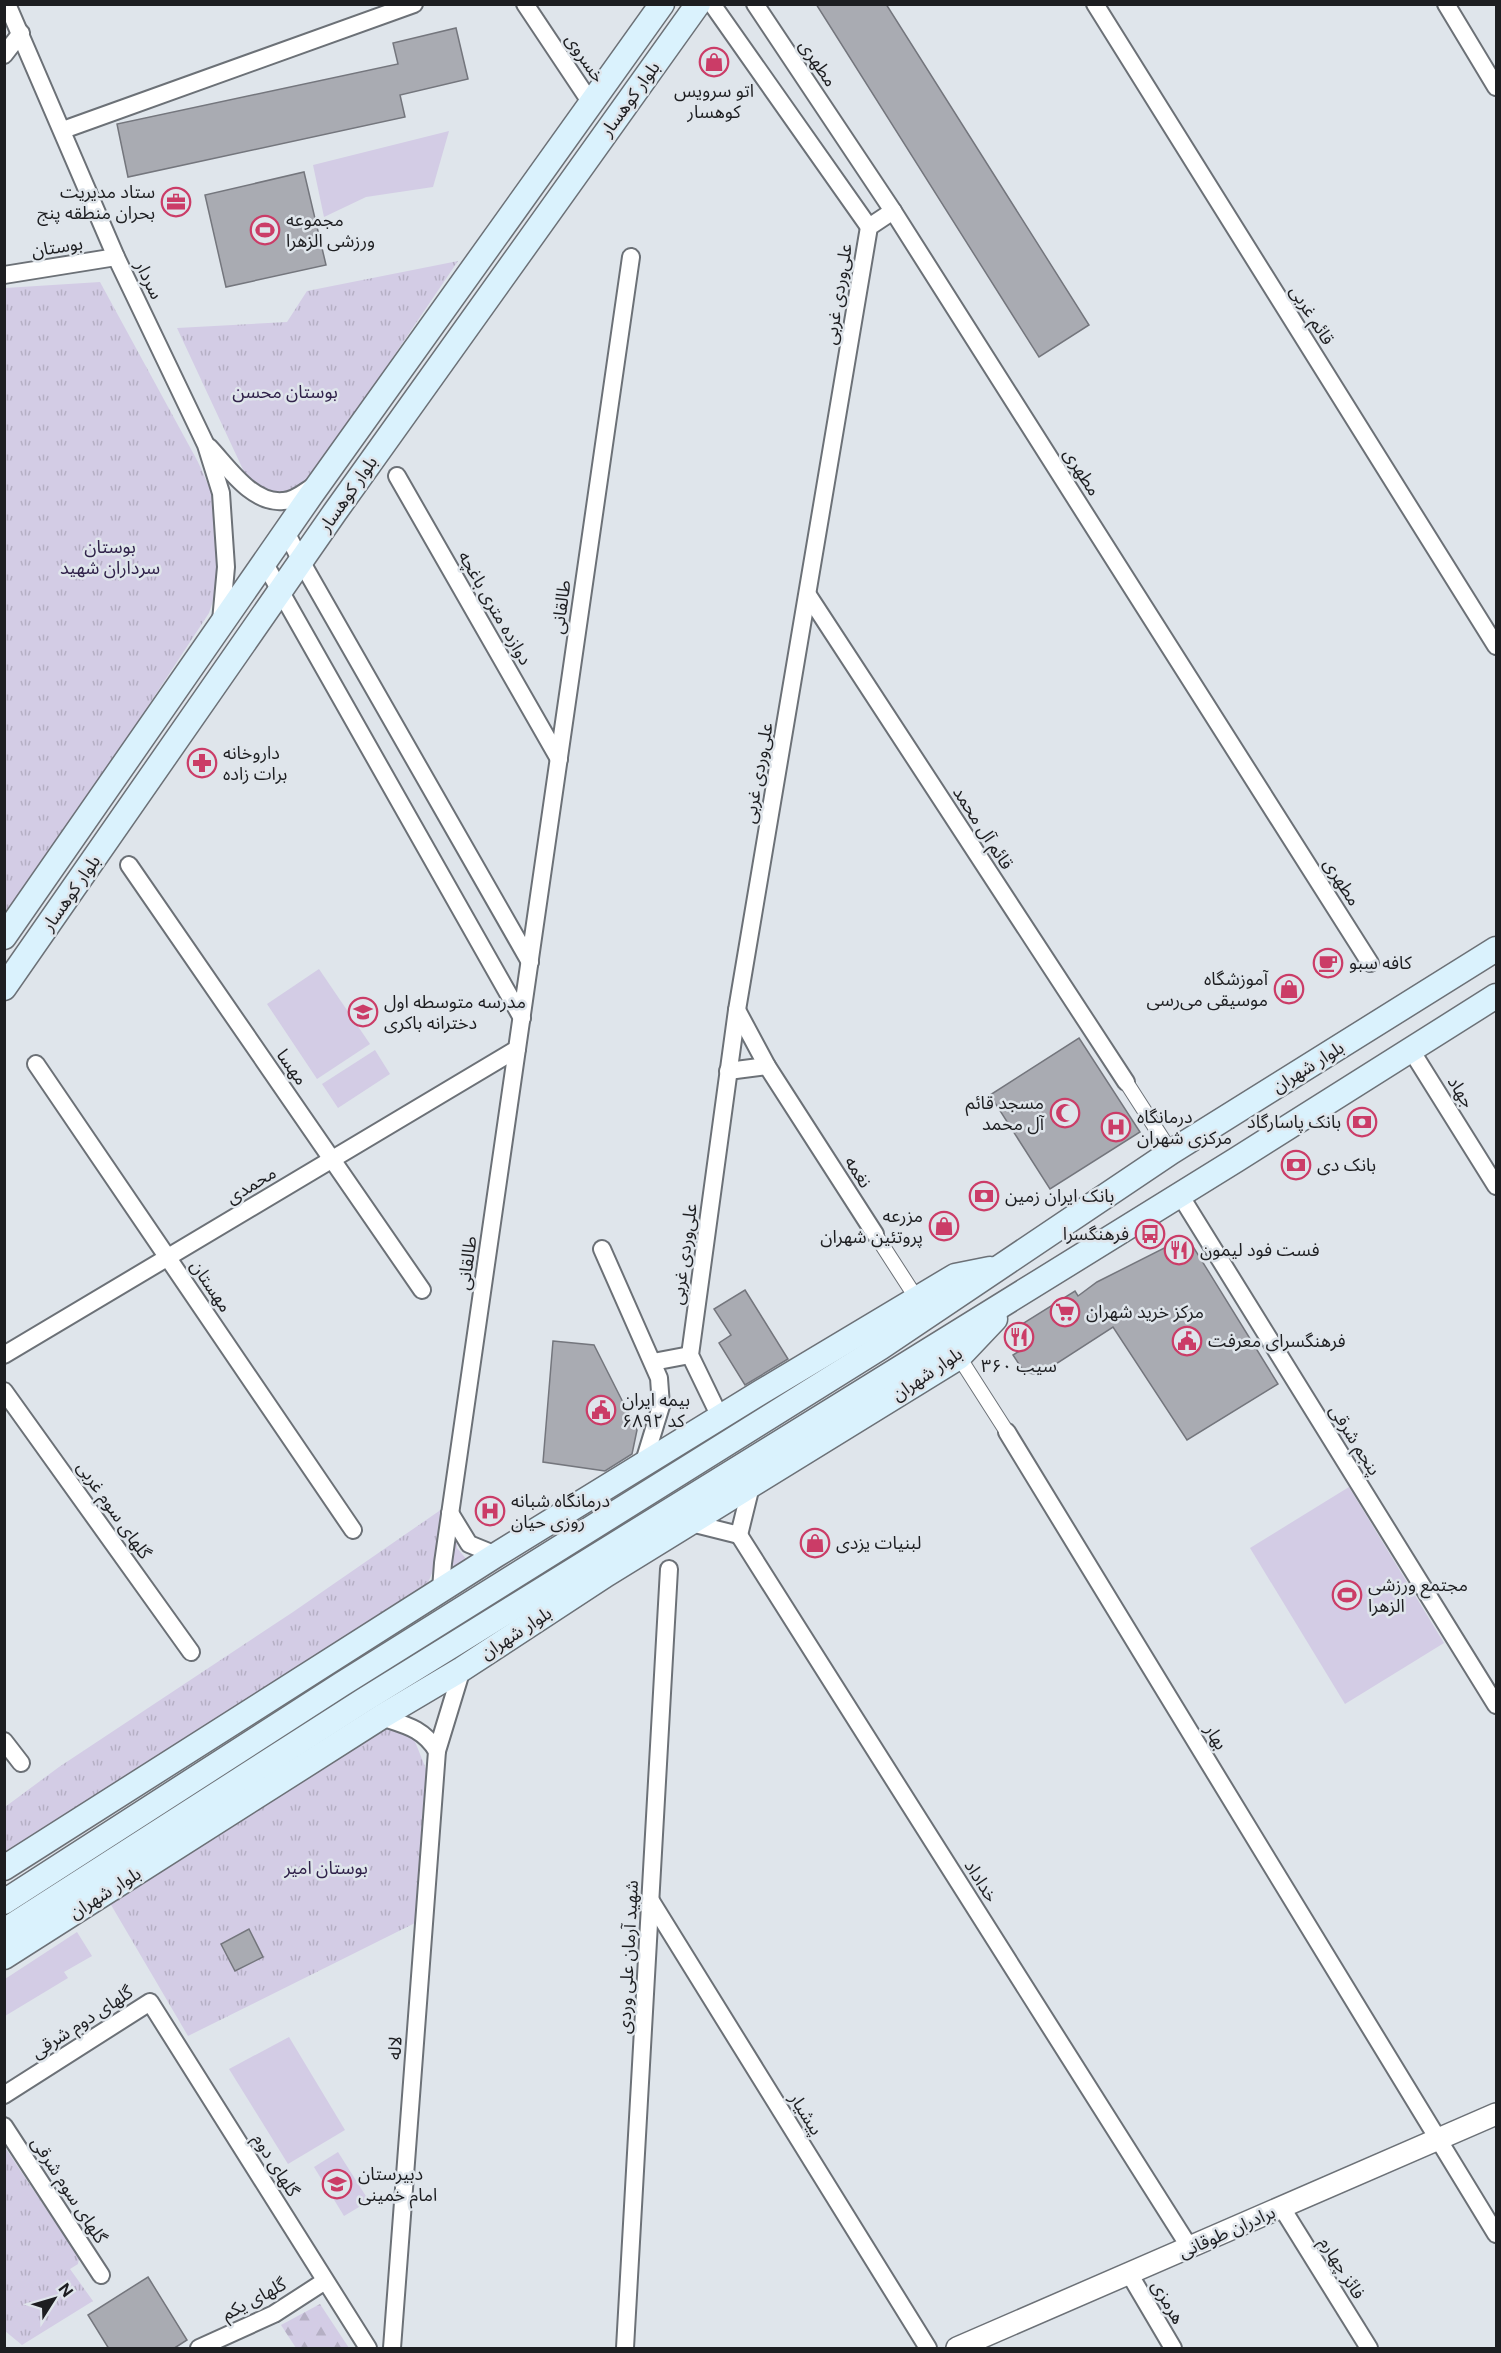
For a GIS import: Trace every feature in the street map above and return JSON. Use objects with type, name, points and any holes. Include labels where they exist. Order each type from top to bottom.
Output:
[{"type":"main road","name":"بلوار کوهسار","points":[[4,937],[321,482],[662,4]]},
{"type":"main road","name":"بلوار کوهسار","points":[[4,988],[301,561],[698,4]]},
{"type":"main road","name":"بلوار شهران","points":[[4,1902],[352,1678],[881,1347],[1171,1152],[1497,949]]},
{"type":"main road","name":"بلوار شهران","points":[[4,1931],[364,1700],[1497,996]]},
{"type":"main road","name":"بلوار شهران","points":[[4,1868],[441,1589],[916,1299],[956,1276],[1001,1267]]},
{"type":"main road","name":"بلوار شهران","points":[[4,1957],[381,1717],[462,1669],[607,1574],[958,1357],[1017,1296]]},
{"type":"street","name":"سردار","points":[[8,4],[116,257],[206,445],[221,493],[226,567],[221,626]]},
{"type":"street","points":[[63,130],[414,4]]},
{"type":"street","name":"خسروی","points":[[525,4],[591,103]]},
{"type":"street","points":[[712,4],[869,227]]},
{"type":"street","name":"مطهری","points":[[755,4],[893,211],[1371,963]]},
{"type":"street","name":"قائم غربی","points":[[1095,4],[1497,646]]},
{"type":"street","points":[[1446,4],[1497,87]]},
{"type":"street","points":[[4,55],[21,33]]},
{"type":"street","name":"علی‌وردی غربی","points":[[690,1355],[728,1071],[869,227],[893,211]]},
{"type":"street","name":"بوستان","points":[[4,275],[116,257]]},
{"type":"street","name":"طالقانی","points":[[441,1589],[450,1513],[631,257]]},
{"type":"street","name":"سردار","points":[[206,445],[241,481],[265,499],[282,502],[294,499],[321,482]]},
{"type":"street","name":"دوازده متری باغچه","points":[[397,476],[559,759]]},
{"type":"street","points":[[286,532],[530,962]]},
{"type":"street","points":[[265,564],[522,1018]]},
{"type":"street","name":"قائم آل محمد","points":[[808,595],[1126,1082]]},
{"type":"street","name":"مهسا","points":[[129,865],[422,1290]]},
{"type":"street","name":"نغمه","points":[[738,1010],[767,1066],[916,1299]]},
{"type":"street","name":"محمدی","points":[[4,1355],[518,1049]]},
{"type":"street","name":"جهاد","points":[[1411,1050],[1497,1186]]},
{"type":"street","name":"مهستان","points":[[36,1064],[352,1530]]},
{"type":"street","points":[[728,1071],[767,1066]]},
{"type":"street","points":[[1126,1082],[1171,1152]]},
{"type":"street","name":"پنجم شرقی","points":[[1180,1195],[1497,1705]]},
{"type":"street","points":[[602,1249],[659,1378],[661,1406],[643,1465]]},
{"type":"street","points":[[653,1362],[690,1355],[720,1418]]},
{"type":"street","name":"بهار","points":[[958,1357],[1007,1432],[1497,2234]]},
{"type":"street","name":"گلهای سوم غربی","points":[[4,1391],[191,1652]]},
{"type":"street","points":[[691,1523],[733,1533],[752,1486]]},
{"type":"street","points":[[450,1513],[469,1544],[496,1555]]},
{"type":"street","name":"خداداد","points":[[733,1533],[1190,2248]]},
{"type":"street","name":"شهید آرمان علی وردی","points":[[625,2349],[669,1569]]},
{"type":"street","name":"لاله","points":[[392,2349],[437,1751],[462,1669]]},
{"type":"street","points":[[381,1717],[420,1731],[430,1739],[437,1751]]},
{"type":"street","points":[[4,1741],[21,1763]]},
{"type":"street","name":"پیشیار","points":[[651,1901],[928,2349]]},
{"type":"street","name":"گلهای دوم شرقی","points":[[4,2095],[150,2001]]},
{"type":"street","name":"گلهای دوم","points":[[150,2001],[368,2349]]},
{"type":"street","name":"برادران طوقانی","points":[[964,2347],[1497,2114]]},
{"type":"street","name":"گلهای سوم شرقی","points":[[4,2126],[101,2275]]},
{"type":"street","name":"فائز چهارم","points":[[1282,2208],[1369,2349]]},
{"type":"street","name":"هرمزی","points":[[1130,2275],[1173,2349]]},
{"type":"street","name":"گلهای یکم","points":[[199,2349],[274,2314],[326,2281]]},
{"type":"green space","points":[[449,131],[433,187],[366,197],[324,217],[313,165]]},
{"type":"green space","name":"بوستان محسن","points":[[458,261],[307,484],[289,493],[275,494],[246,476],[177,328],[287,322],[307,291]]},
{"type":"green space","name":"بوستان سرداران شهید","points":[[100,282],[198,462],[212,493],[217,526],[217,589],[209,613],[38,874],[5,920],[5,288]]},
{"type":"green space","points":[[319,969],[370,1044],[317,1079],[267,1004]]},
{"type":"green space","points":[[375,1050],[390,1074],[338,1108],[322,1084]]},
{"type":"green space","name":"مجتمع ورزشی الزهرا","points":[[1349,1487],[1444,1643],[1345,1704],[1250,1548]]},
{"type":"green space","points":[[442,1509],[435,1566],[425,1590],[5,1858],[5,1807],[59,1767],[293,1612]]},
{"type":"green space","points":[[453,1536],[457,1538],[457,1548],[468,1561],[455,1570],[449,1570]]},
{"type":"green space","name":"بوستان امیر","points":[[392,1728],[404,1731],[414,1739],[426,1769],[415,1923],[188,2036],[107,1898],[380,1729]]},
{"type":"green space","points":[[77,1932],[92,1956],[64,1972],[68,1978],[5,2016],[5,1979]]},
{"type":"green space","points":[[289,2037],[345,2130],[288,2164],[229,2069]]},
{"type":"green space","points":[[4,2146],[79,2258],[78,2264],[70,2269],[93,2301],[22,2345],[5,2331]]},
{"type":"green space","points":[[338,2152],[369,2201],[344,2216],[314,2167]]},
{"type":"green space","points":[[320,2304],[349,2348],[296,2348],[281,2325]]},
{"type":"building","points":[[816,4],[886,4],[1089,325],[1039,357]]},
{"type":"building","points":[[456,28],[468,79],[400,95],[405,117],[128,177],[117,124],[398,64],[393,43]]},
{"type":"building","name":"مجموعه ورزشی الزهرا","points":[[304,172],[326,265],[226,287],[205,195]]},
{"type":"building","name":"مسجد قائم آل محمد","points":[[1079,1038],[1140,1132],[1050,1189],[990,1095]]},
{"type":"building","name":"فرهنگسرای معرفت","points":[[1184,1238],[1189,1240],[1278,1384],[1187,1440],[1113,1327],[1039,1375],[1024,1372],[1013,1355],[1018,1352],[1006,1334],[1075,1291],[1078,1296],[1097,1282]]},
{"type":"building","points":[[745,1290],[788,1359],[745,1385],[719,1343],[731,1335],[714,1309]]},
{"type":"building","points":[[553,1341],[594,1345],[637,1430],[632,1454],[605,1471],[543,1462]]},
{"type":"building","points":[[249,1929],[263,1957],[235,1971],[221,1944]]},
{"type":"building","points":[[148,2277],[187,2340],[173,2349],[109,2349],[88,2315]]},
{"type":"place","name":"اتو سرویس کوهسار","points":[[714,62]]},
{"type":"place","name":"ستاد مدیریت بحران منطقه پنج","points":[[176,202]]},
{"type":"place","name":"مجموعه ورزشی الزهرا","points":[[265,230]]},
{"type":"place","name":"داروخانه برات زاده","points":[[202,763]]},
{"type":"place","name":"کافه سبو","points":[[1328,963]]},
{"type":"place","name":"آموزشگاه موسیقی می‌رسی","points":[[1289,989]]},
{"type":"place","name":"مدرسه متوسطه اول دخترانه باکری","points":[[363,1012]]},
{"type":"place","name":"مسجد قائم آل محمد","points":[[1065,1113]]},
{"type":"place","name":"بانک پاسارگاد","points":[[1362,1122]]},
{"type":"place","name":"درمانگاه مرکزی شهران","points":[[1116,1127]]},
{"type":"place","name":"بانک دی","points":[[1296,1165]]},
{"type":"place","name":"بانک ایران زمین","points":[[984,1196]]},
{"type":"place","name":"مزرعه پروتئین شهران","points":[[944,1226]]},
{"type":"place","name":"فرهنگسرا","points":[[1150,1234]]},
{"type":"place","name":"فست فود لیمون","points":[[1179,1250]]},
{"type":"place","name":"مرکز خرید شهران","points":[[1065,1312]]},
{"type":"place","name":"سیب ۳۶۰","points":[[1019,1337]]},
{"type":"place","name":"فرهنگسرای معرفت","points":[[1187,1341]]},
{"type":"place","name":"بیمه ایران کد ۶۸۹۲","points":[[601,1410]]},
{"type":"place","name":"درمانگاه شبانه روزی حیان","points":[[490,1511]]},
{"type":"place","name":"لبنیات یزدی","points":[[815,1543]]},
{"type":"place","name":"مجتمع ورزشی الزهرا","points":[[1347,1595]]},
{"type":"place","name":"دبیرستان امام خمینی","points":[[337,2184]]}]
